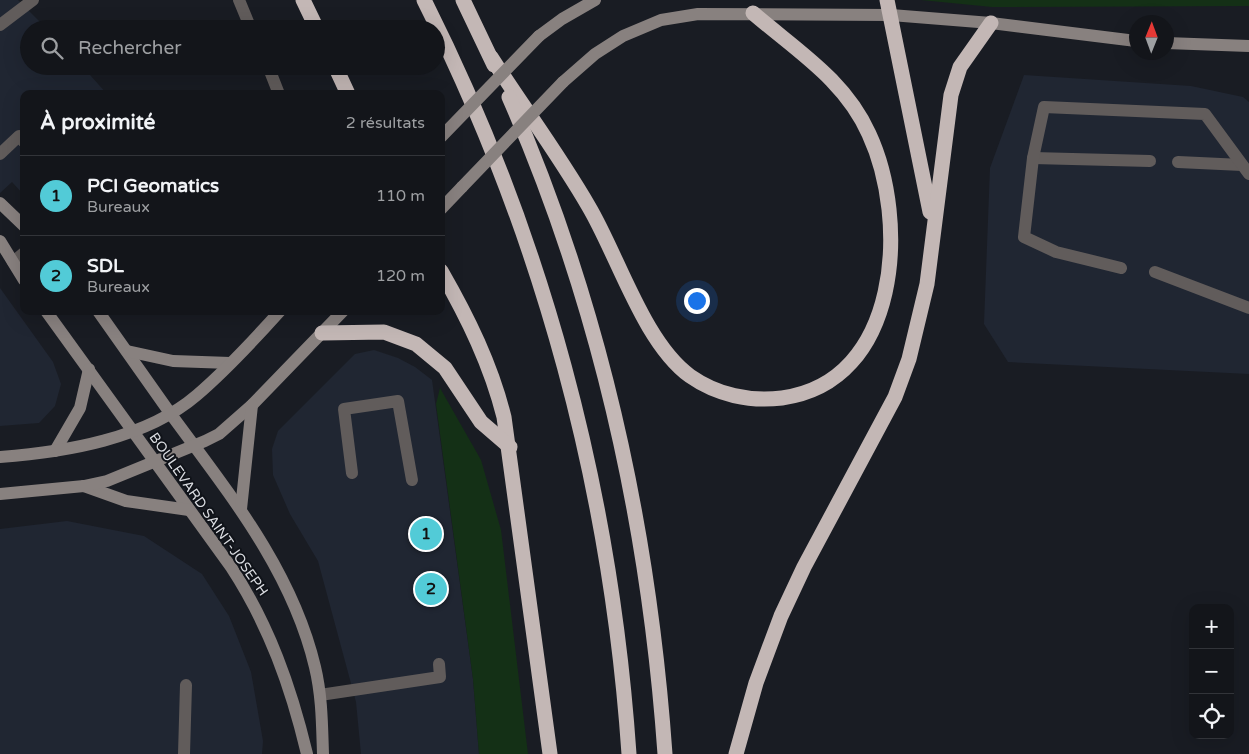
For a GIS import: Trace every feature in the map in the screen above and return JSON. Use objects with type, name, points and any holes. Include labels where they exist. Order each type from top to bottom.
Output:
[{"type":"highway","points":[[304,0],[313,20]]},
{"type":"highway","points":[[424,0],[433,20]]},
{"type":"highway","points":[[463,0],[491,57],[531,150],[559,227],[590,322],[612,404],[633,501],[651,605],[665,754]]},
{"type":"highway","points":[[887,0],[933,228]]},
{"type":"highway","points":[[491,57],[589,207],[645,317],[671,358],[690,376],[728,394],[757,400],[787,398],[802,394],[832,379],[856,358],[872,333],[887,286],[890,251],[889,212],[877,153],[853,103],[826,73],[754,13]]},
{"type":"highway","points":[[736,754],[756,683],[791,594],[882,423],[903,378],[923,305],[951,95],[956,76],[964,59],[991,23]]},
{"type":"highway","points":[[445,44],[468,93],[501,172],[533,261],[560,349],[584,443],[607,557],[619,646],[629,754]]},
{"type":"highway","points":[[339,75],[346,90]]},
{"type":"highway","points":[[445,278],[466,316],[488,363],[500,400],[510,448],[550,754]]},
{"type":"highway","points":[[322,333],[384,332],[416,344],[445,368],[481,422],[510,448]]},
{"type":"main road","points":[[445,134],[539,36],[562,19],[595,0]]},
{"type":"main road","points":[[445,205],[563,82],[605,47],[652,23],[698,14],[891,15],[991,23],[1129,40]]},
{"type":"main road","points":[[1174,43],[1249,46]]},
{"type":"main road","points":[[0,203],[20,222]]},
{"type":"main road","points":[[0,241],[20,273]]},
{"type":"main road","name":"BOULEVARD SAINT-JOSEPH","points":[[49,315],[235,573],[267,629],[289,687],[307,754]]},
{"type":"main road","name":"BOULEVARD SAINT-JOSEPH","points":[[101,315],[170,413],[196,446],[270,556],[302,623],[315,666],[320,695],[323,754]]},
{"type":"main road","points":[[0,457],[55,451],[88,444],[133,430],[170,413],[197,395],[276,315]]},
{"type":"main road","points":[[0,494],[84,486],[116,478],[196,446],[219,434],[252,405],[339,315]]},
{"type":"main road","points":[[127,351],[173,361],[230,363]]},
{"type":"main road","points":[[55,451],[80,408],[88,370]]},
{"type":"main road","points":[[240,509],[252,405]]},
{"type":"main road","points":[[84,486],[126,501],[190,510]]},
{"type":"street","points":[[0,25],[33,0]]},
{"type":"street","points":[[239,0],[248,20]]},
{"type":"street","points":[[272,75],[277,90]]},
{"type":"street","points":[[1121,268],[1056,252],[1024,237],[1033,158],[1044,107],[1206,114],[1246,169]]},
{"type":"street","points":[[0,154],[19,136],[20,137]]},
{"type":"street","points":[[1033,158],[1150,161]]},
{"type":"street","points":[[1178,162],[1246,169]]},
{"type":"street","points":[[13,262],[20,256]]},
{"type":"street","points":[[1155,272],[1249,308]]},
{"type":"street","points":[[352,472],[344,409],[398,401],[412,480]]},
{"type":"street","points":[[320,695],[440,677],[439,664]]},
{"type":"street","points":[[184,754],[186,684]]},
{"type":"shaded area","points":[[0,0],[18,0],[38,20],[20,20],[20,75],[90,75],[103,90],[20,90],[20,191],[12,182],[0,193]]},
{"type":"shaded area","points":[[1024,75],[1191,86],[1243,97],[1249,102],[1249,374],[1008,362],[984,324],[990,168]]},
{"type":"shaded area","points":[[0,288],[53,362],[61,384],[55,406],[39,423],[0,426]]},
{"type":"shaded area","points":[[374,350],[398,358],[415,367],[432,380],[473,679],[479,754],[361,754],[356,702],[318,561],[290,514],[273,475],[272,449],[278,431],[355,354]]},
{"type":"shaded area","points":[[67,521],[144,536],[202,574],[229,616],[251,672],[263,741],[262,754],[0,754],[0,529]]},
{"type":"green space","points":[[921,0],[1249,0],[1249,6],[992,7]]},
{"type":"green space","points":[[440,388],[481,460],[501,530],[528,754],[479,754],[473,679],[436,404]]},
{"type":"place","name":"PCI Geomatics","points":[[426,534]]},
{"type":"place","name":"SDL","points":[[431,589]]}]
